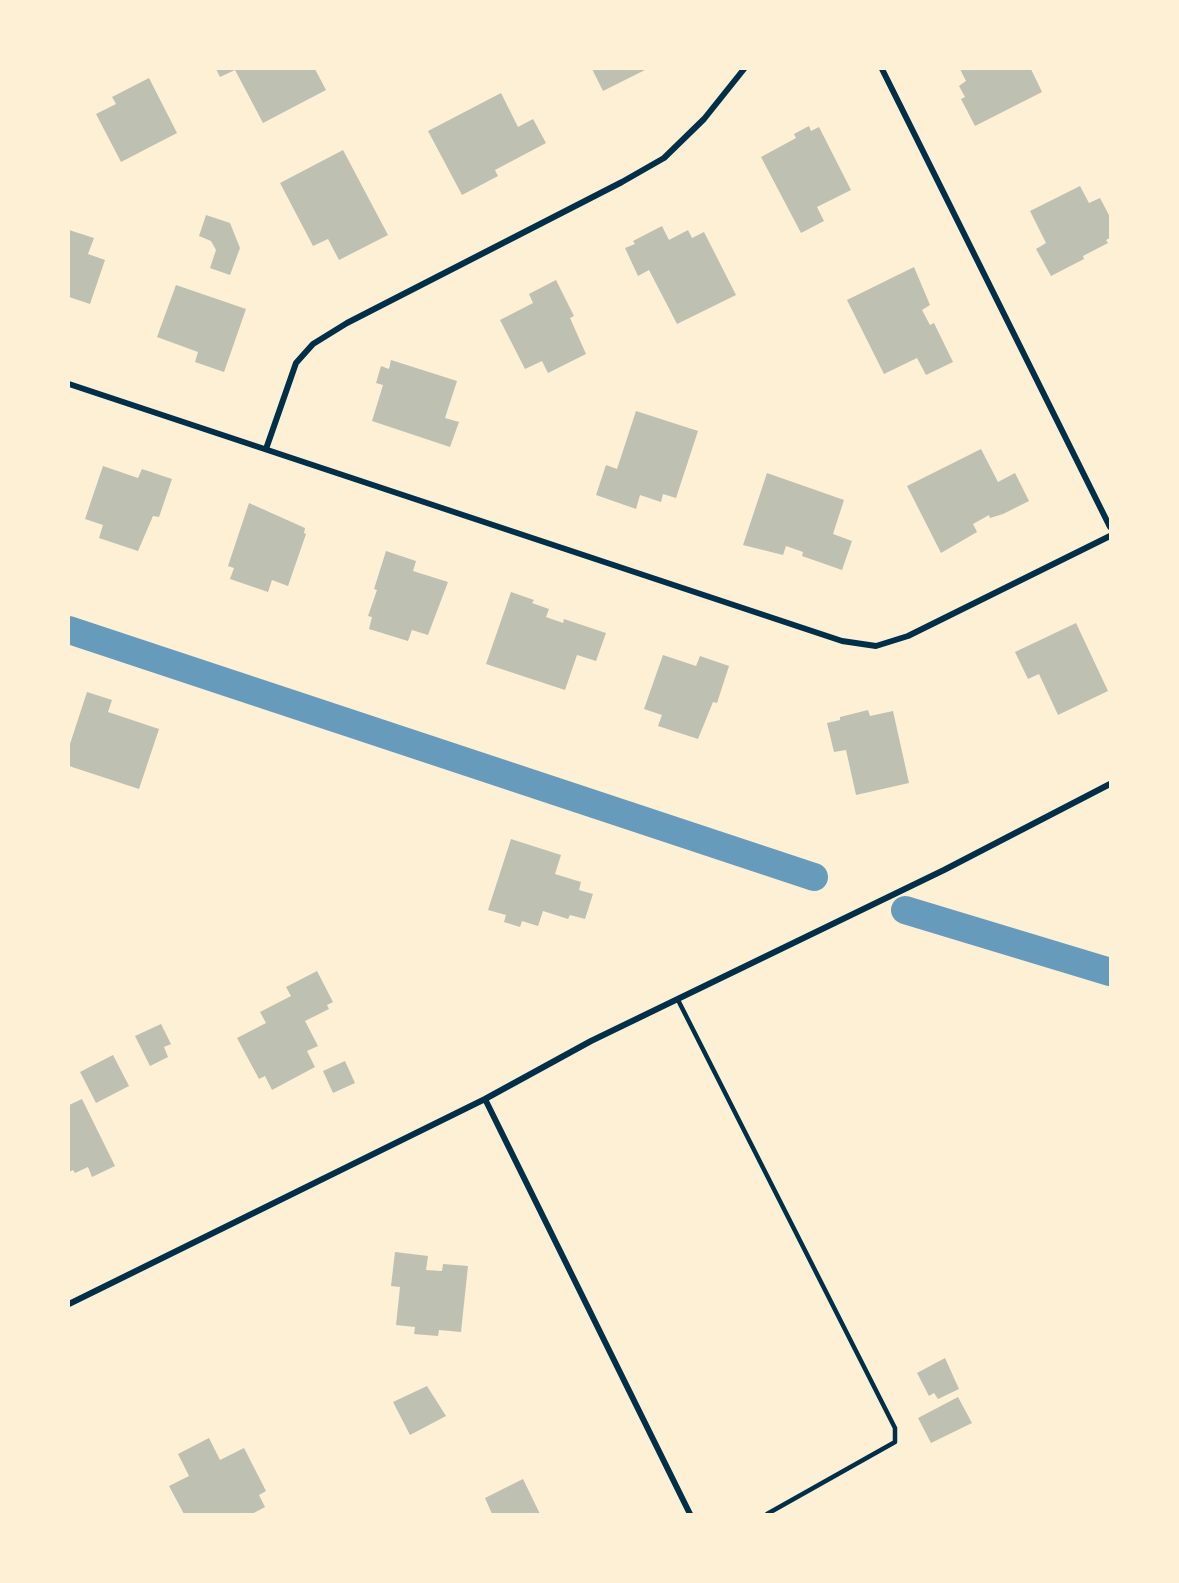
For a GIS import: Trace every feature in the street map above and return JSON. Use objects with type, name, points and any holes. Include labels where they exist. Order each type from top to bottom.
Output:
[{"type":"street","points":[[266,450],[296,363],[313,344],[347,323],[622,182],[664,158],[704,119],[744,69]]},
{"type":"street","points":[[882,69],[1110,526]]},
{"type":"street","points":[[69,384],[842,641],[876,646],[908,636],[1110,536]]},
{"type":"street","points":[[69,1304],[485,1099],[591,1041],[944,870],[1110,784]]},
{"type":"street","points":[[485,1099],[690,1514]]},
{"type":"lane","points":[[678,1000],[894,1428],[895,1442],[767,1514]]},
{"type":"building","points":[[216,69],[315,69],[326,90],[263,123],[235,70],[220,77]]},
{"type":"building","points":[[592,69],[647,69],[603,91]]},
{"type":"building","points":[[960,69],[1031,69],[1042,92],[975,126],[961,99],[965,97],[959,86],[966,81]]},
{"type":"building","points":[[149,78],[177,133],[121,162],[96,114],[116,104],[112,97]]},
{"type":"building","points":[[501,93],[518,127],[533,119],[546,143],[495,170],[498,176],[462,195],[428,131]]},
{"type":"building","points":[[809,126],[811,131],[819,127],[851,190],[817,207],[824,221],[801,233],[761,157],[796,138],[794,134]]},
{"type":"building","points":[[343,150],[388,235],[339,260],[328,239],[313,246],[280,183]]},
{"type":"building","points":[[1080,186],[1089,203],[1100,198],[1110,217],[1110,238],[1106,240],[1108,243],[1083,256],[1084,259],[1051,276],[1036,249],[1046,243],[1030,211]]},
{"type":"building","points":[[206,215],[230,223],[240,248],[230,275],[210,268],[216,250],[211,241],[199,236]]},
{"type":"building","points":[[662,226],[669,240],[688,230],[692,238],[704,232],[736,295],[677,324],[649,270],[638,276],[625,248],[635,244],[633,241]]},
{"type":"building","points":[[69,230],[94,238],[88,254],[105,260],[90,304],[69,297]]},
{"type":"building","points":[[914,267],[930,305],[922,310],[930,325],[934,323],[953,362],[926,375],[917,358],[884,374],[847,300]]},
{"type":"building","points":[[556,280],[574,316],[570,318],[586,354],[548,373],[542,361],[525,369],[500,320],[533,303],[529,294]]},
{"type":"building","points":[[176,285],[246,309],[224,372],[195,362],[198,352],[157,337]]},
{"type":"building","points":[[391,360],[457,381],[445,418],[459,422],[450,447],[372,421],[383,385],[376,383],[381,366],[389,369]]},
{"type":"building","points":[[636,411],[698,431],[676,498],[663,494],[661,502],[640,495],[636,509],[596,495],[606,465],[617,469]]},
{"type":"building","points":[[981,449],[998,482],[1015,473],[1029,501],[1003,514],[990,518],[989,515],[973,524],[977,532],[941,553],[907,486]]},
{"type":"building","points":[[103,466],[138,478],[142,469],[172,479],[159,517],[153,516],[138,551],[99,538],[103,525],[85,519]]},
{"type":"building","points":[[767,473],[844,500],[833,534],[852,541],[842,570],[802,556],[803,552],[786,546],[783,555],[743,545]]},
{"type":"building","points":[[249,503],[305,528],[304,533],[306,534],[288,586],[272,580],[268,592],[230,579],[234,568],[228,566]]},
{"type":"building","points":[[386,551],[416,561],[413,571],[448,582],[428,635],[412,630],[408,641],[369,629],[372,617],[368,616]]},
{"type":"building","points":[[511,592],[534,600],[532,603],[549,609],[546,617],[563,623],[564,619],[606,633],[596,661],[577,655],[565,690],[486,664]]},
{"type":"building","points":[[1076,623],[1108,691],[1058,715],[1039,674],[1028,679],[1015,652]]},
{"type":"building","points":[[663,655],[696,666],[700,656],[729,666],[717,703],[713,702],[698,739],[658,726],[662,715],[644,709]]},
{"type":"building","points":[[87,692],[112,700],[108,712],[159,729],[139,789],[69,766],[69,747]]},
{"type":"building","points":[[868,710],[870,716],[893,711],[909,783],[856,795],[846,750],[834,752],[827,723]]},
{"type":"building","points":[[511,839],[561,855],[555,874],[581,882],[579,890],[593,894],[585,919],[570,915],[568,919],[543,911],[538,926],[522,921],[520,927],[504,922],[506,915],[488,910]]},
{"type":"building","points":[[317,971],[333,1002],[327,1005],[329,1009],[305,1021],[318,1046],[307,1051],[315,1067],[272,1090],[265,1076],[259,1079],[237,1038],[266,1023],[260,1012],[291,996],[286,987]]},
{"type":"building","points":[[161,1024],[171,1044],[164,1047],[168,1057],[150,1066],[135,1036]]},
{"type":"building","points":[[113,1055],[129,1086],[96,1103],[80,1072]]},
{"type":"building","points":[[345,1061],[355,1083],[333,1093],[323,1071]]},
{"type":"building","points":[[82,1099],[115,1166],[92,1177],[88,1167],[75,1173],[73,1170],[69,1172],[69,1105]]},
{"type":"building","points":[[395,1252],[428,1256],[426,1270],[442,1271],[443,1264],[468,1266],[461,1332],[439,1330],[438,1336],[414,1334],[415,1327],[396,1325],[400,1287],[391,1286]]},
{"type":"building","points":[[945,1358],[959,1389],[938,1399],[934,1393],[929,1396],[917,1373]]},
{"type":"building","points":[[427,1386],[446,1416],[410,1435],[393,1402]]},
{"type":"building","points":[[958,1397],[972,1423],[931,1443],[918,1418]]},
{"type":"building","points":[[209,1438],[220,1460],[244,1448],[266,1491],[259,1495],[265,1507],[252,1514],[184,1514],[169,1486],[189,1476],[178,1454]]},
{"type":"building","points":[[523,1479],[540,1514],[492,1514],[485,1498]]},
{"type":"waterway","points":[[69,630],[814,877]]},
{"type":"waterway","points":[[905,910],[1110,972]]}]
